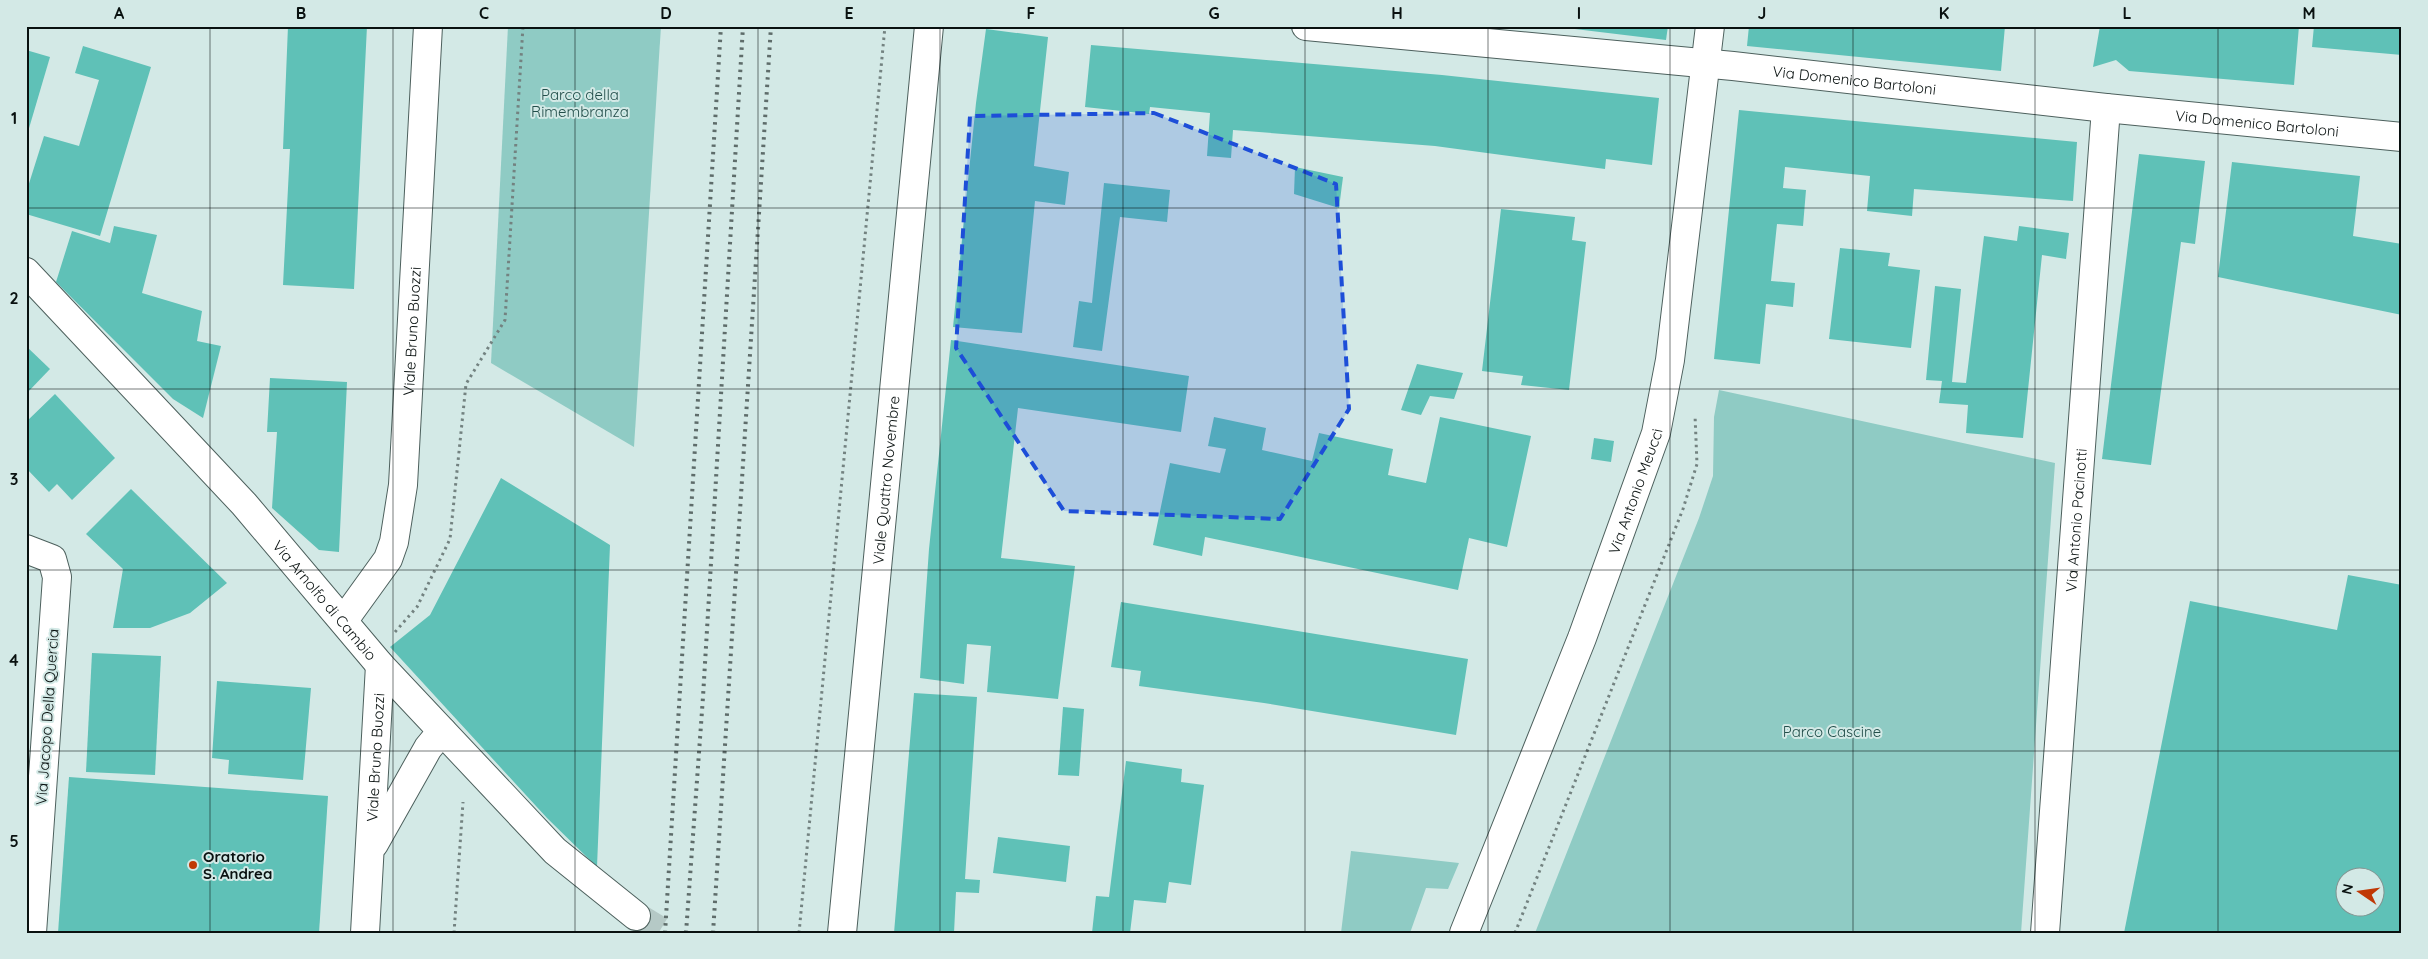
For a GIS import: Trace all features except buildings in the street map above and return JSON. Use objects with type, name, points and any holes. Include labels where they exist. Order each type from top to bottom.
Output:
[{"type":"street","name":"Viale Bruno Buozzi","points":[[344,620],[388,560],[394,542],[403,486],[428,26]]},
{"type":"street","name":"Viale Quattro Novembre","points":[[842,933],[929,26]]},
{"type":"street","name":"Via Domenico Bartoloni","points":[[1306,26],[1706,64],[2106,108],[2402,137]]},
{"type":"street","name":"Via Antonio Meucci","points":[[1464,933],[1582,638],[1643,471],[1663,402],[1670,360],[1710,26]]},
{"type":"street","name":"Via Antonio Pacinotti","points":[[2045,933],[2106,108]]},
{"type":"street","name":"Via Arnolfo di Cambio","points":[[26,272],[244,504],[344,620],[380,665],[555,851],[636,916]]},
{"type":"street","name":"Via Jacopo Della Quercia","points":[[26,549],[52,559],[56,577],[32,933]]},
{"type":"street","name":"Viale Bruno Buozzi","points":[[365,933],[380,665]]},
{"type":"street","name":"Viale Bruno Buozzi","points":[[370,849],[428,748],[442,731]]},
{"type":"path","points":[[393,634],[417,607],[450,539],[466,384],[505,320],[523,26]]},
{"type":"path","points":[[799,933],[885,26]]},
{"type":"path","points":[[454,933],[464,793]]},
{"type":"highlighted area","points":[[1154,113],[1336,184],[1349,409],[1280,519],[1064,511],[956,348],[970,116]]},
{"type":"green space","name":"Parco della Rimembranza","points":[[508,26],[661,26],[634,447],[491,363]]},
{"type":"green space","name":"Parco Cascine","points":[[1719,390],[2055,463],[2021,933],[1535,933],[1699,518],[1713,476],[1714,417]]},
{"type":"green space","points":[[1351,851],[1459,863],[1448,889],[1426,888],[1410,933],[1341,933]]},
{"type":"tunnel","points":[[636,916],[664,933]]},
{"type":"railway","points":[[665,933],[721,26]]},
{"type":"railway","points":[[686,933],[703,697],[743,26]]},
{"type":"railway","points":[[713,933],[771,26]]},
{"type":"place","name":"Oratorio S. Andrea","points":[[193,865]]}]
